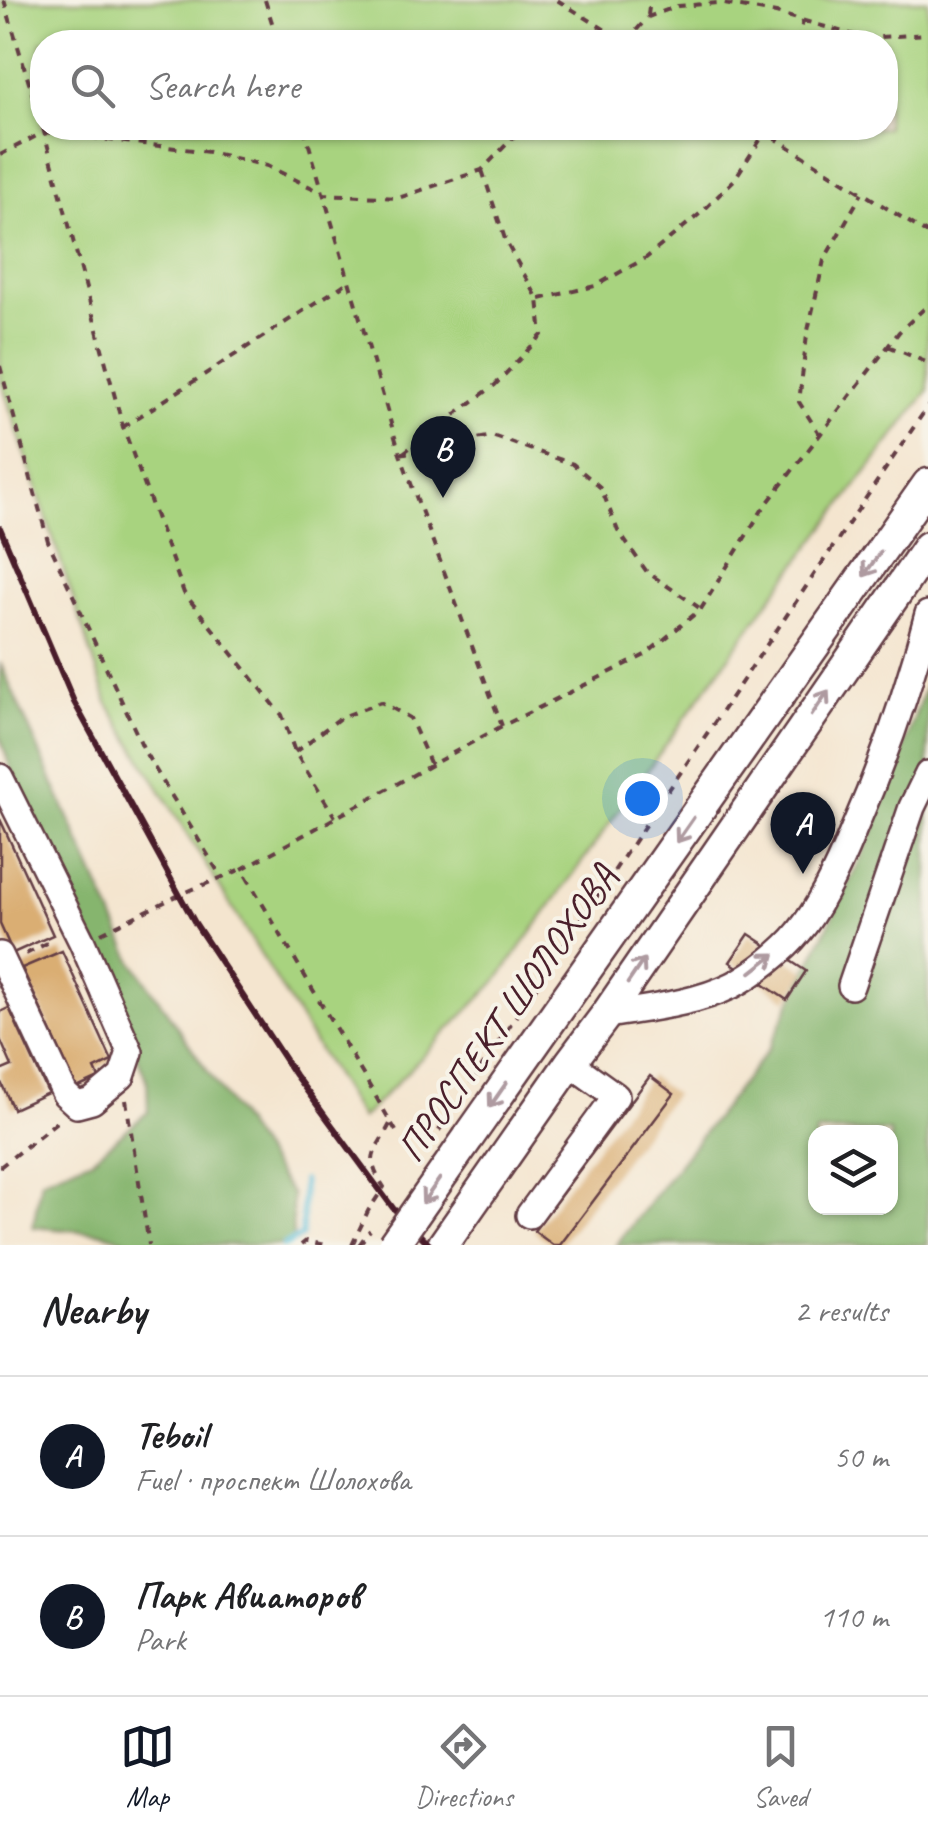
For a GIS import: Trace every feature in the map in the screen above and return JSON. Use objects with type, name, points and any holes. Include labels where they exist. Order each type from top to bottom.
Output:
[{"type":"main road","name":"ПРОСПЕКТ ШОЛОХОВА","points":[[393,1245],[456,1130],[928,484]]},
{"type":"main road","name":"ПРОСПЕКТ ШОЛОХОВА","points":[[443,1245],[928,546]]},
{"type":"lane","points":[[606,1015],[697,998],[734,984],[764,964],[799,932],[835,874],[870,791],[910,683],[928,614]]},
{"type":"lane","points":[[851,986],[912,807],[928,774]]},
{"type":"lane","points":[[0,777],[79,936],[130,1052],[122,1076],[92,1101],[77,1105],[65,1094],[2,960]]},
{"type":"lane","points":[[528,1215],[616,1096],[570,1063]]},
{"type":"path","points":[[4,0],[30,86]]},
{"type":"path","points":[[265,0],[274,30]]},
{"type":"path","points":[[557,0],[606,30]]},
{"type":"path","points":[[648,16],[650,0]]},
{"type":"path","points":[[636,30],[648,16],[678,6],[717,2],[837,30]]},
{"type":"path","points":[[800,30],[802,20]]},
{"type":"path","points":[[898,36],[928,34]]},
{"type":"path","points":[[0,155],[30,137]]},
{"type":"path","points":[[46,140],[123,426],[184,592],[282,715],[295,752],[335,818]]},
{"type":"path","points":[[122,140],[209,152],[267,166],[325,194],[398,198],[482,170],[511,140]]},
{"type":"path","points":[[308,140],[400,454],[502,726]]},
{"type":"path","points":[[538,300],[595,286],[646,258],[734,180],[760,140]]},
{"type":"path","points":[[782,140],[928,234]]},
{"type":"path","points":[[400,454],[495,385],[542,335],[538,300],[506,242],[482,170]]},
{"type":"path","points":[[820,435],[800,402],[807,335],[824,260],[862,193]]},
{"type":"path","points":[[123,426],[348,282]]},
{"type":"path","points":[[2,960],[79,936],[242,869],[502,726],[645,656],[701,610],[762,510],[899,332],[928,305]]},
{"type":"path","points":[[888,346],[928,363]]},
{"type":"path","points":[[0,366],[48,541],[146,754],[222,878]]},
{"type":"path","points":[[456,1130],[928,406]]},
{"type":"path","points":[[400,454],[492,436],[573,464],[601,488],[618,531],[647,572],[701,610]]},
{"type":"path","points":[[295,752],[340,718],[381,702],[410,718],[430,765]]},
{"type":"path","points":[[242,869],[396,1130]]},
{"type":"path","points":[[122,1076],[149,1245]]},
{"type":"path","points":[[0,1167],[77,1105]]},
{"type":"path","points":[[352,1245],[384,1188],[372,1169],[373,1154],[391,1122]]},
{"type":"path","points":[[301,1245],[306,1241],[326,1245]]},
{"type":"green space","points":[[0,0],[928,0],[928,391],[766,605],[496,982],[361,1119],[108,704],[0,378]]},
{"type":"green space","points":[[0,663],[133,962],[292,1195],[293,1238],[288,1245],[139,1245],[104,1233],[33,1227],[41,1180],[92,1159],[148,1112],[147,1081],[102,971],[19,796],[0,736]]},
{"type":"green space","points":[[928,679],[928,1245],[616,1245],[768,1050],[872,835]]},
{"type":"building","points":[[0,819],[53,935],[13,953],[0,924]]},
{"type":"building","points":[[749,934],[806,971],[787,1000],[730,962]]},
{"type":"building","points":[[62,951],[112,1061],[95,1069],[99,1078],[77,1088],[22,968]]},
{"type":"building","points":[[9,1008],[48,1093],[13,1109],[0,1080],[0,1071],[12,1066],[0,1039],[0,1012]]},
{"type":"building","points":[[650,1076],[674,1094],[560,1245],[553,1245],[534,1231]]},
{"type":"waterway","points":[[284,1245],[302,1236],[303,1181]]},
{"type":"railway","points":[[0,528],[74,702],[195,923],[295,1075],[393,1208],[430,1245]]},
{"type":"place","name":"Парк Авиаторов","points":[[443,498]]},
{"type":"place","name":"Teboil","points":[[803,874]]}]
